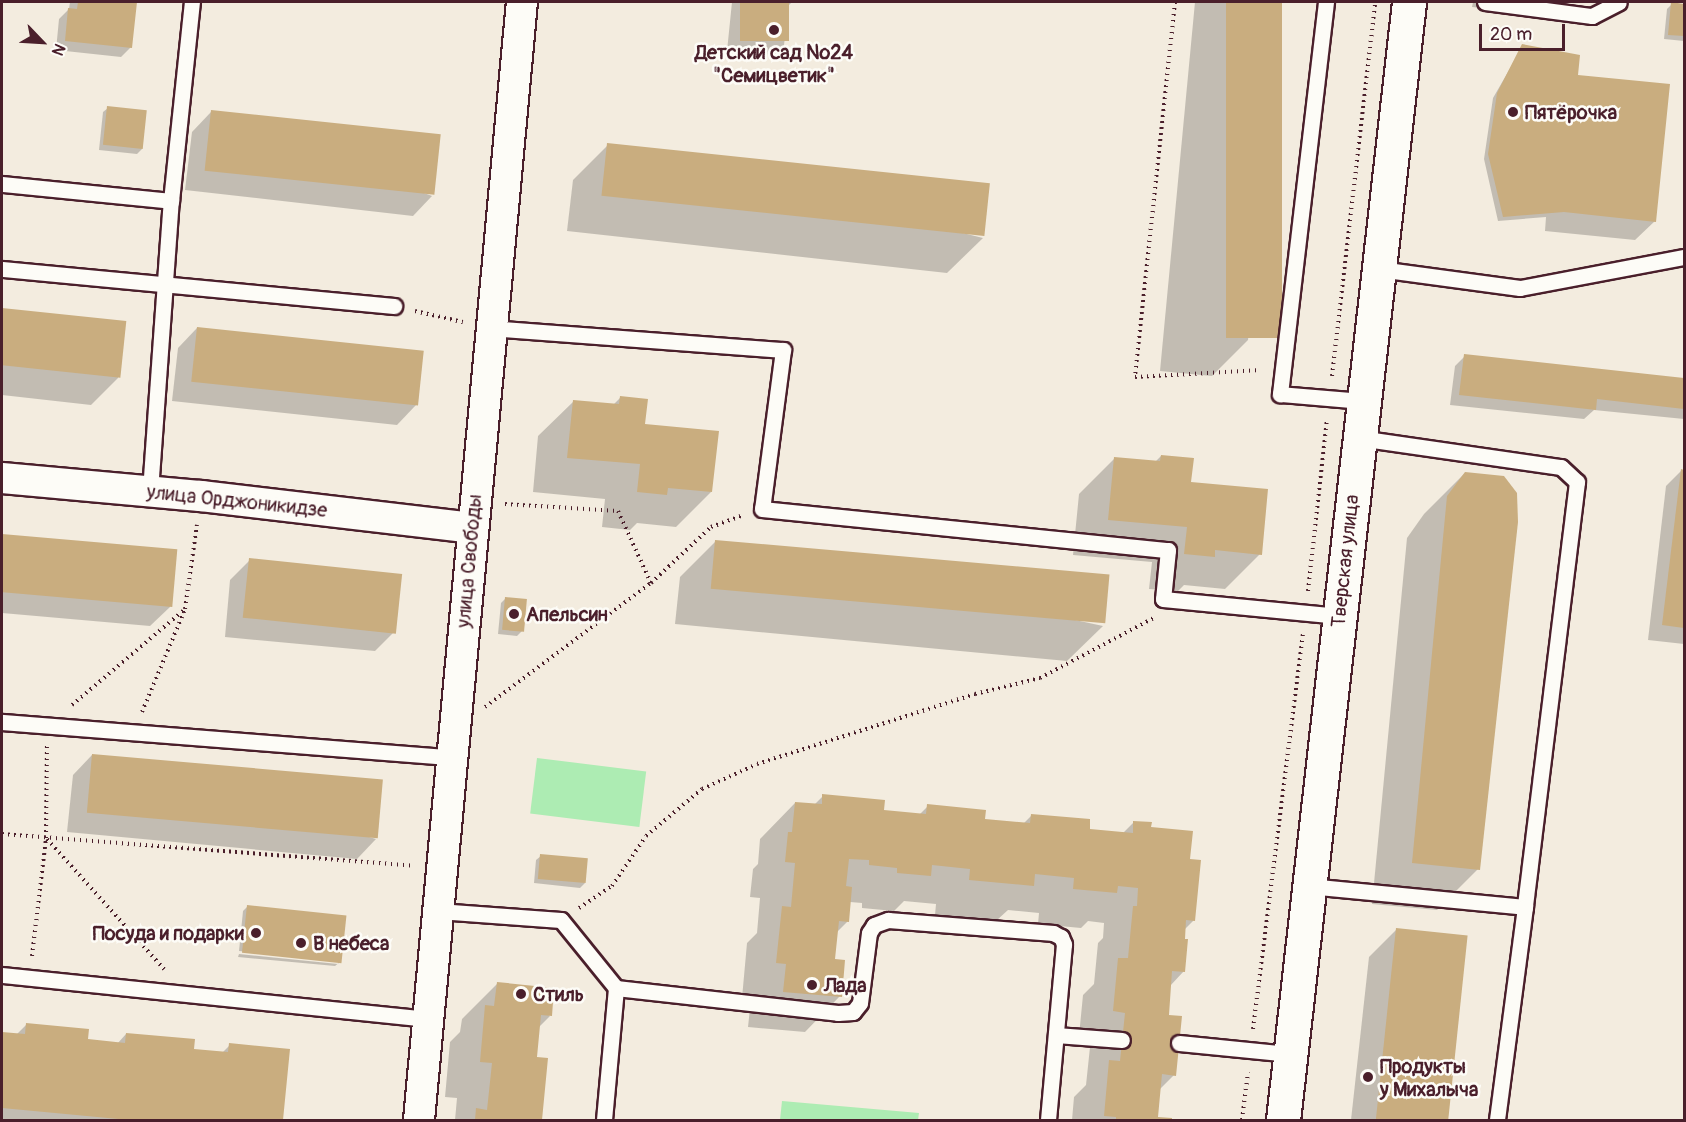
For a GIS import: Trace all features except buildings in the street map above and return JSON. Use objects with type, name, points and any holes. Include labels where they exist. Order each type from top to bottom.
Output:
[{"type":"main road","name":"Тверская улица","points":[[1283,1120],[1409,2]]},
{"type":"street","name":"улица Свободы","points":[[418,1120],[522,2]]},
{"type":"street","name":"улица Орджоникидзе","points":[[2,478],[473,515]]},
{"type":"lane","points":[[150,491],[171,201],[192,2]]},
{"type":"lane","points":[[1326,2],[1280,394],[1364,401]]},
{"type":"lane","points":[[1485,2],[1592,16],[1619,2]]},
{"type":"lane","points":[[2,184],[171,201]]},
{"type":"lane","points":[[1379,269],[1520,288],[1684,257]]},
{"type":"lane","points":[[2,268],[394,306]]},
{"type":"lane","points":[[490,328],[783,350],[762,509],[1168,550],[1163,600],[1339,616]]},
{"type":"lane","points":[[1359,438],[1561,467],[1577,482],[1497,1120]]},
{"type":"lane","points":[[2,722],[134,732],[453,744]]},
{"type":"lane","points":[[1308,886],[1525,907]]},
{"type":"lane","points":[[438,911],[561,920],[616,988],[604,1120]]},
{"type":"lane","points":[[616,988],[837,1013],[853,1012],[860,1004],[869,933],[874,925],[888,920],[1053,933],[1061,937],[1064,944],[1048,1120]]},
{"type":"lane","points":[[2,975],[428,1019]]},
{"type":"lane","points":[[1056,1035],[1122,1040]]},
{"type":"lane","points":[[1179,1043],[1290,1054]]},
{"type":"path","points":[[1175,2],[1135,377],[1282,369]]},
{"type":"path","points":[[1242,1120],[1306,613],[1375,2]]},
{"type":"path","points":[[394,306],[490,328]]},
{"type":"path","points":[[134,732],[185,609],[201,495]]},
{"type":"path","points":[[453,744],[651,583],[711,527],[762,509]]},
{"type":"path","points":[[473,515],[618,511],[651,583]]},
{"type":"path","points":[[561,920],[612,886],[646,836],[702,789],[767,760],[975,694],[1040,678],[1187,602]]},
{"type":"path","points":[[30,978],[46,838],[47,726],[185,609]]},
{"type":"path","points":[[2,834],[442,868]]},
{"type":"path","points":[[46,838],[185,993]]},
{"type":"green space","points":[[537,758],[646,771],[639,827],[530,814]]},
{"type":"green space","points":[[782,1101],[919,1113],[918,1120],[780,1120]]},
{"type":"place","name":"Детский сад №24 \"Семицветик\"","points":[[774,30]]},
{"type":"place","name":"Пятёрочка","points":[[1513,112]]},
{"type":"place","name":"Апельсин","points":[[514,614]]},
{"type":"place","name":"Посуда и подарки","points":[[256,933]]},
{"type":"place","name":"В небеса","points":[[301,943]]},
{"type":"place","name":"Лада","points":[[812,985]]},
{"type":"place","name":"Стиль","points":[[521,994]]},
{"type":"place","name":"Продукты у Михалыча","points":[[1368,1077]]}]
